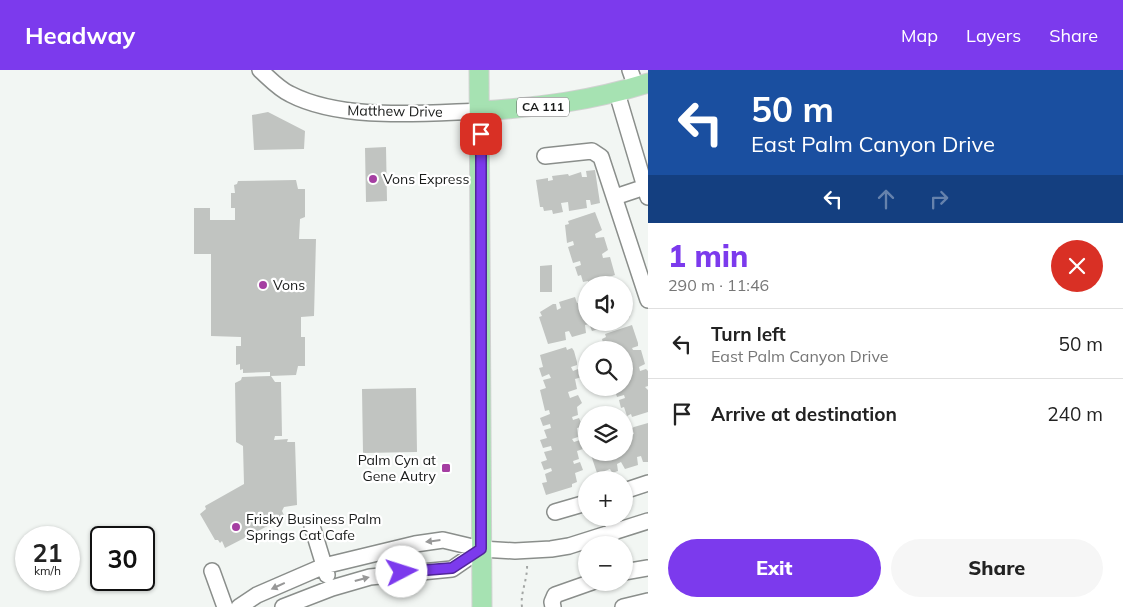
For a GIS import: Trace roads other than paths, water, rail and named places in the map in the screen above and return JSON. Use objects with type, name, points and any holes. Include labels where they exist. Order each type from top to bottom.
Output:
[{"type":"main road","points":[[480,70],[482,607]]},
{"type":"main road","name":"CA 111","points":[[481,112],[552,106],[617,93],[638,80]]},
{"type":"street","name":"Matthew Drive","points":[[260,70],[288,94],[313,104],[334,109],[364,112],[481,112]]},
{"type":"street","points":[[615,197],[647,192],[617,93]]},
{"type":"street","points":[[545,156],[592,151],[602,156],[648,300]]},
{"type":"street","points":[[633,488],[648,483]]},
{"type":"street","points":[[555,512],[578,505]]},
{"type":"street","points":[[633,523],[648,521]]},
{"type":"street","points":[[312,526],[332,588]]},
{"type":"street","points":[[239,607],[257,595],[324,566],[415,544],[444,540],[481,549],[515,551],[550,549],[610,526]]},
{"type":"street","points":[[284,607],[332,588],[385,574],[452,568],[481,549]]},
{"type":"street","points":[[633,570],[648,568]]},
{"type":"street","points":[[212,571],[226,607]]},
{"type":"street","points":[[553,607],[552,602],[555,595],[578,587]]},
{"type":"street","points":[[624,607],[648,601]]},
{"type":"place","name":"Vons Express","points":[[373,179]]},
{"type":"place","name":"Vons","points":[[263,285]]},
{"type":"place","name":"Palm Cyn at Gene Autry","points":[[446,468]]},
{"type":"place","name":"Frisky Business Palm Springs Cat Cafe","points":[[236,527]]}]
